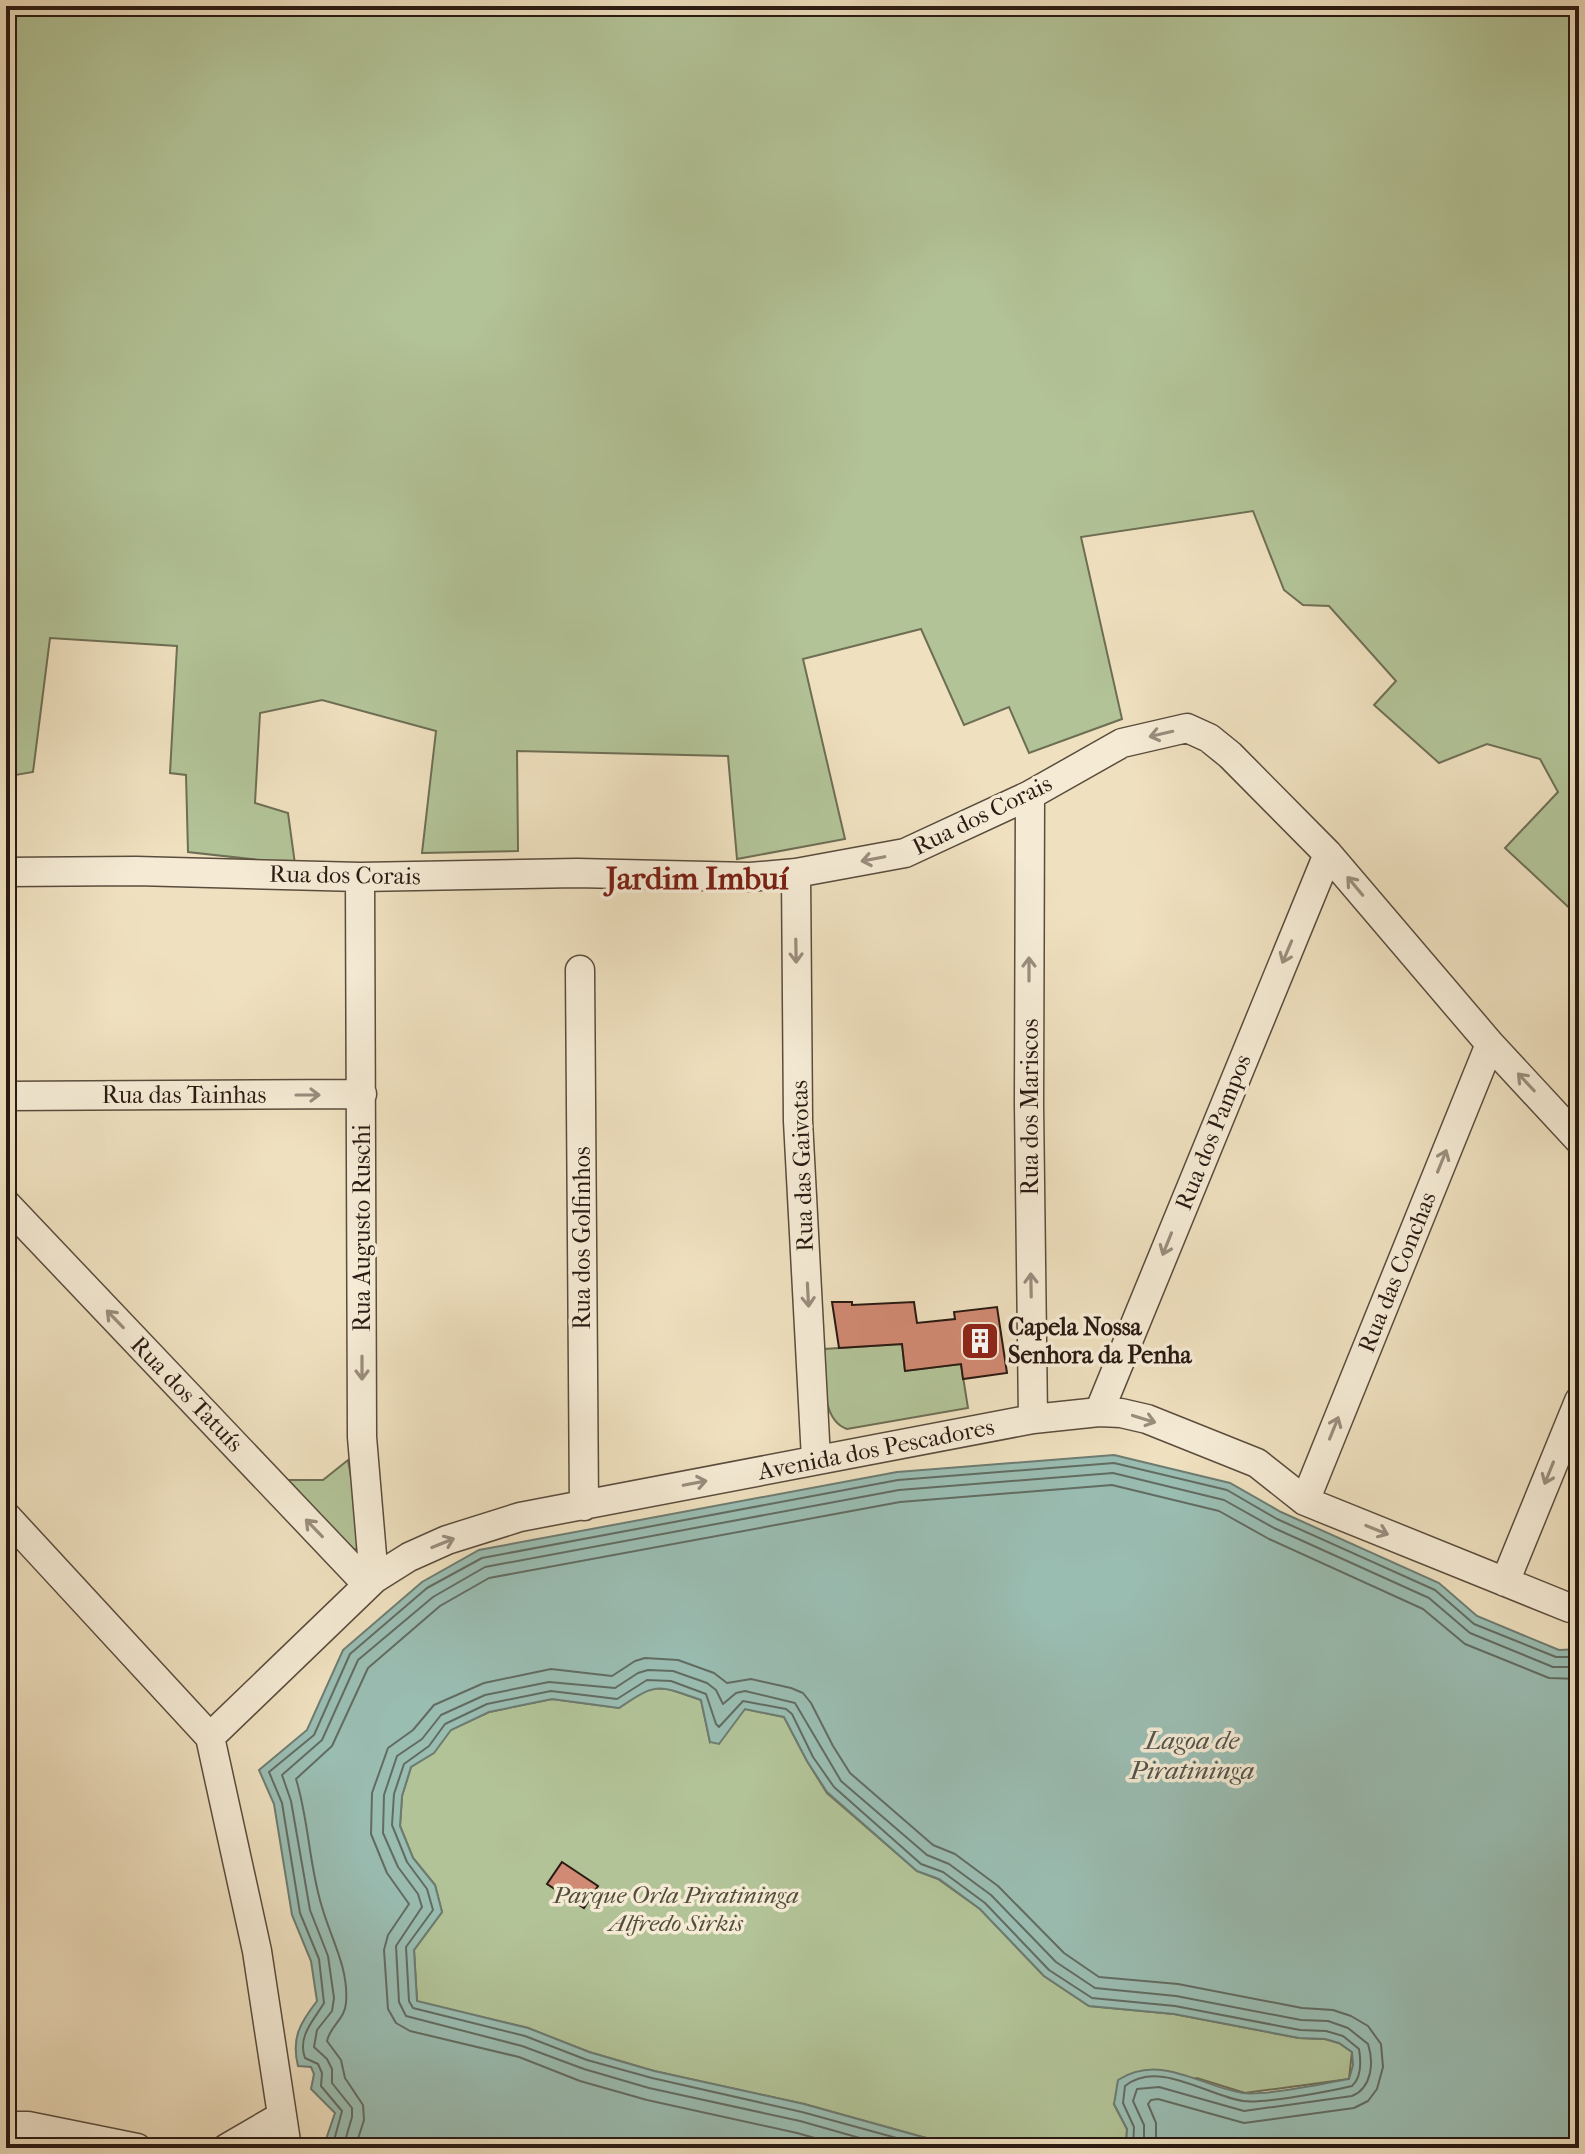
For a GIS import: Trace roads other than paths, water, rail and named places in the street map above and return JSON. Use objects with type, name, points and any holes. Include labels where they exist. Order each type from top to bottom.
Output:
[{"type":"street","name":"Rua dos Corais","points":[[6,872],[136,871],[360,877],[577,873],[750,877],[796,873],[905,853],[1030,795],[1122,743],[1187,728],[1209,738],[1230,755],[1328,854],[1490,1044],[1579,1140]]},
{"type":"street","name":"Rua dos Mariscos","points":[[1030,795],[1029,1105],[1033,1419]]},
{"type":"street","name":"Rua dos Pampos","points":[[1099,1412],[1328,854]]},
{"type":"street","name":"Rua das Gaivotas","points":[[796,873],[798,1121],[816,1459]]},
{"type":"street","name":"Rua Augusto Ruschi","points":[[360,877],[362,1437],[370,1582]]},
{"type":"street","name":"Rua dos Golfinhos","points":[[580,970],[584,1506]]},
{"type":"street","name":"Rua das Conchas","points":[[1305,1501],[1490,1044]]},
{"type":"street","name":"Rua das Tainhas","points":[[6,1096],[362,1094]]},
{"type":"street","name":"Rua dos Tatuís","points":[[6,1204],[370,1582]]},
{"type":"street","points":[[1505,1582],[1579,1401]]},
{"type":"street","name":"Avenida dos Pescadores","points":[[210,1737],[370,1582],[409,1557],[447,1540],[520,1517],[1033,1419],[1099,1412],[1147,1419],[1257,1463],[1305,1501],[1570,1608],[1579,1606]]},
{"type":"street","points":[[6,1516],[210,1737],[257,1951],[285,2134],[227,2148]]},
{"type":"street","points":[[6,2126],[28,2126],[137,2148]]},
{"type":"water","name":"Lagoa de Piratininga","points":[[1114,1455],[1230,1483],[1281,1512],[1439,1583],[1477,1616],[1559,1650],[1579,1649],[1579,2148],[1126,2148],[1127,2129],[1114,2104],[1118,2080],[1134,2073],[1165,2070],[1243,2093],[1266,2093],[1349,2079],[1353,2065],[1352,2052],[1339,2043],[1325,2039],[1299,2038],[1174,2014],[1089,2006],[1044,1976],[980,1909],[939,1879],[917,1871],[827,1792],[784,1717],[745,1709],[719,1744],[710,1742],[701,1700],[658,1689],[650,1690],[619,1708],[552,1699],[489,1712],[451,1730],[434,1753],[411,1767],[402,1796],[400,1826],[413,1858],[435,1885],[442,1912],[414,1950],[417,2001],[528,2028],[589,2052],[654,2071],[804,2104],[962,2148],[323,2148],[335,2113],[311,2089],[314,2074],[311,2067],[298,2066],[296,2056],[298,2031],[317,2001],[311,1961],[292,1915],[274,1804],[259,1770],[307,1730],[343,1650],[422,1582],[479,1550],[897,1472]]},
{"type":"place","name":"Capela Nossa Senhora da Penha","points":[[980,1341]]},
{"type":"district","name":"Jardim Imbuí","points":[[697,878]]},
{"type":"park label","name":"Parque Orla Piratininga Alfredo Sirkis","points":[[676,1909]]}]
